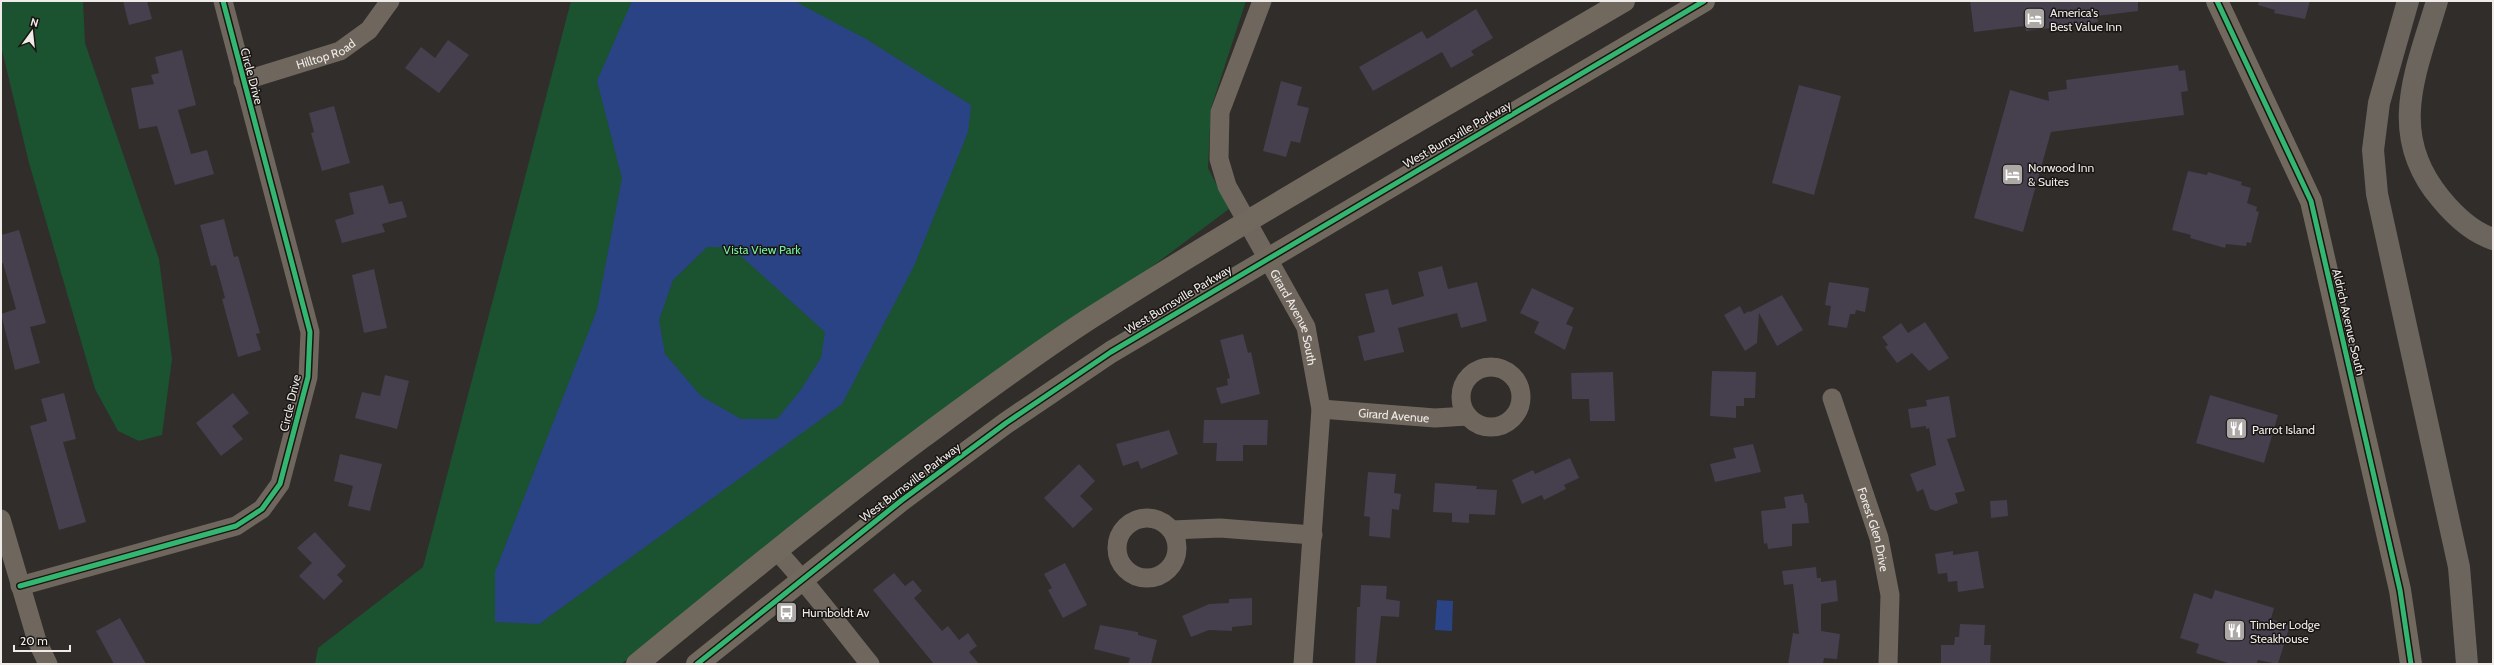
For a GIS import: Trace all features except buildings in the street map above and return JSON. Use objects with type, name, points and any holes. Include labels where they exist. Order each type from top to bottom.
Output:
[{"type":"highway","points":[[2408,1],[2379,103],[2373,150],[2376,194],[2459,567],[2467,664]]},
{"type":"highway","points":[[2437,1],[2410,89],[2408,124],[2413,147],[2431,187],[2456,217],[2493,239]]},
{"type":"street","name":"Circle Drive","points":[[20,586],[236,526],[262,510],[280,484],[308,377],[310,332],[223,1]]},
{"type":"street","name":"Hilltop Road","points":[[243,81],[340,51],[368,30],[390,1]]},
{"type":"street","name":"Girard Avenue South","points":[[1262,1],[1220,112],[1219,159],[1227,186],[1306,327],[1321,410],[1303,664]]},
{"type":"street","points":[[637,664],[776,550],[988,389],[1088,320],[1248,222],[1624,1]]},
{"type":"street","name":"West Burnsville Parkway","points":[[696,664],[802,578],[902,500],[1012,419],[1111,352],[1704,1]]},
{"type":"street","name":"Aldrich Avenue South","points":[[2217,1],[2311,201],[2400,590],[2411,664]]},
{"type":"street","name":"Forest Glen Drive","points":[[1832,398],[1880,545],[1890,595],[1888,664]]},
{"type":"street","name":"Girard Avenue","points":[[1321,410],[1435,418],[1467,416]]},
{"type":"street","points":[[1,519],[37,641],[48,664]]},
{"type":"street","points":[[1172,530],[1220,528],[1313,535]]},
{"type":"street","points":[[776,550],[802,578],[815,597],[870,664]]},
{"type":"green space","points":[[1,1],[83,1],[85,43],[159,259],[172,359],[162,435],[139,441],[118,431],[95,389],[29,163],[1,46]]},
{"type":"green space","name":"Vista View Park","points":[[571,1],[1246,1],[1211,108],[1208,168],[1229,209],[621,664],[315,664],[318,648],[423,567]]},
{"type":"water","points":[[632,1],[794,1],[866,39],[971,105],[968,132],[914,266],[842,404],[539,624],[495,622],[495,572],[597,310],[622,178],[597,81]],"holes":[[[707,247],[731,247],[825,332],[821,358],[800,391],[777,419],[741,419],[701,396],[665,354],[659,320],[673,280]]]},
{"type":"water","points":[[1437,600],[1453,601],[1452,631],[1435,630]]},
{"type":"cycle path","points":[[20,586],[236,526],[262,509],[280,484],[308,377],[310,332],[223,1]]},
{"type":"cycle path","points":[[697,664],[902,500],[1006,423],[1111,352],[1704,1]]},
{"type":"cycle path","points":[[2217,1],[2311,201],[2400,590],[2411,664]]},
{"type":"place","name":"America's Best Value Inn","points":[[2035,19]]},
{"type":"place","name":"Norwood Inn & Suites","points":[[2013,174]]},
{"type":"place","name":"Parrot Island","points":[[2237,429]]},
{"type":"place","name":"Humboldt Av","points":[[787,612]]},
{"type":"place","name":"Timber Lodge Steakhouse","points":[[2235,631]]}]
